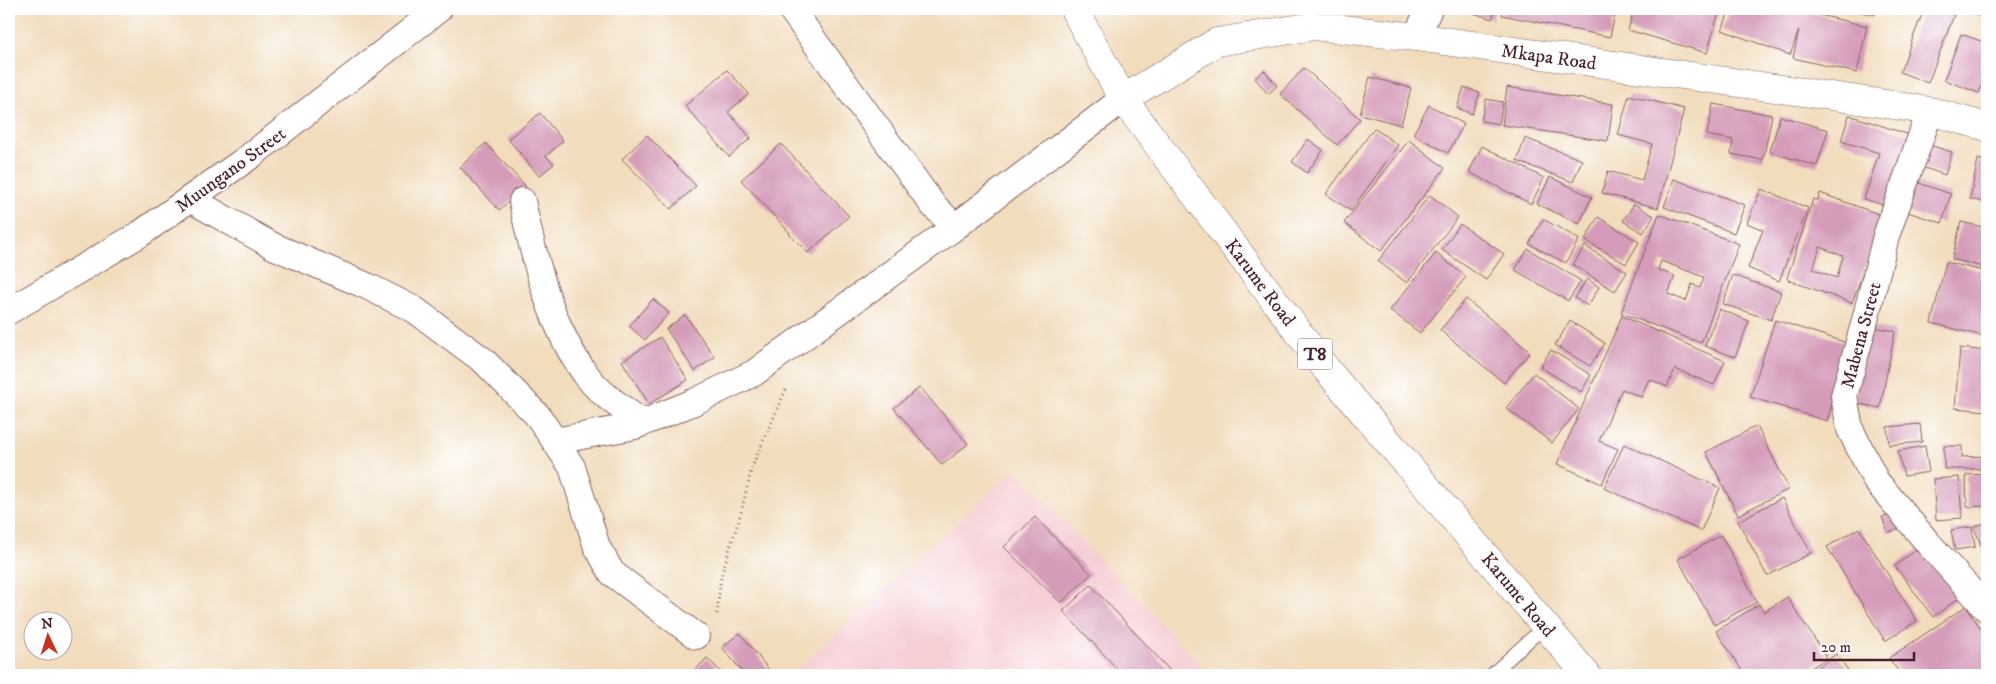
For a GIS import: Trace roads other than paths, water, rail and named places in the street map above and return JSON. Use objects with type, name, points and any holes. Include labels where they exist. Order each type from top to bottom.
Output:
[{"type":"main road","name":"Karume Road","points":[[1074,9],[1123,98],[1327,370],[1546,624],[1587,675]]},
{"type":"main road","name":"Mkapa Road","points":[[1123,98],[1216,42],[1314,26],[1416,37],[1930,111],[1987,127]]},
{"type":"street","name":"Muungano Street","points":[[9,311],[140,234],[249,158],[438,9]]},
{"type":"street","points":[[791,9],[934,205],[955,227]]},
{"type":"street","points":[[1416,37],[1429,9]]},
{"type":"street","points":[[555,441],[635,426],[694,402],[754,373],[955,227],[1123,98]]},
{"type":"street","name":"Mabena Street","points":[[1930,111],[1886,236],[1844,396],[1850,429],[1876,480],[1928,544],[1987,608]]},
{"type":"street","points":[[190,199],[273,246],[367,286],[415,310],[484,361],[538,416],[572,467],[597,547],[612,573],[696,636]]},
{"type":"street","points":[[522,201],[536,260],[552,309],[565,339],[587,377],[643,423]]},
{"type":"lane","points":[[1491,675],[1546,624]]}]
